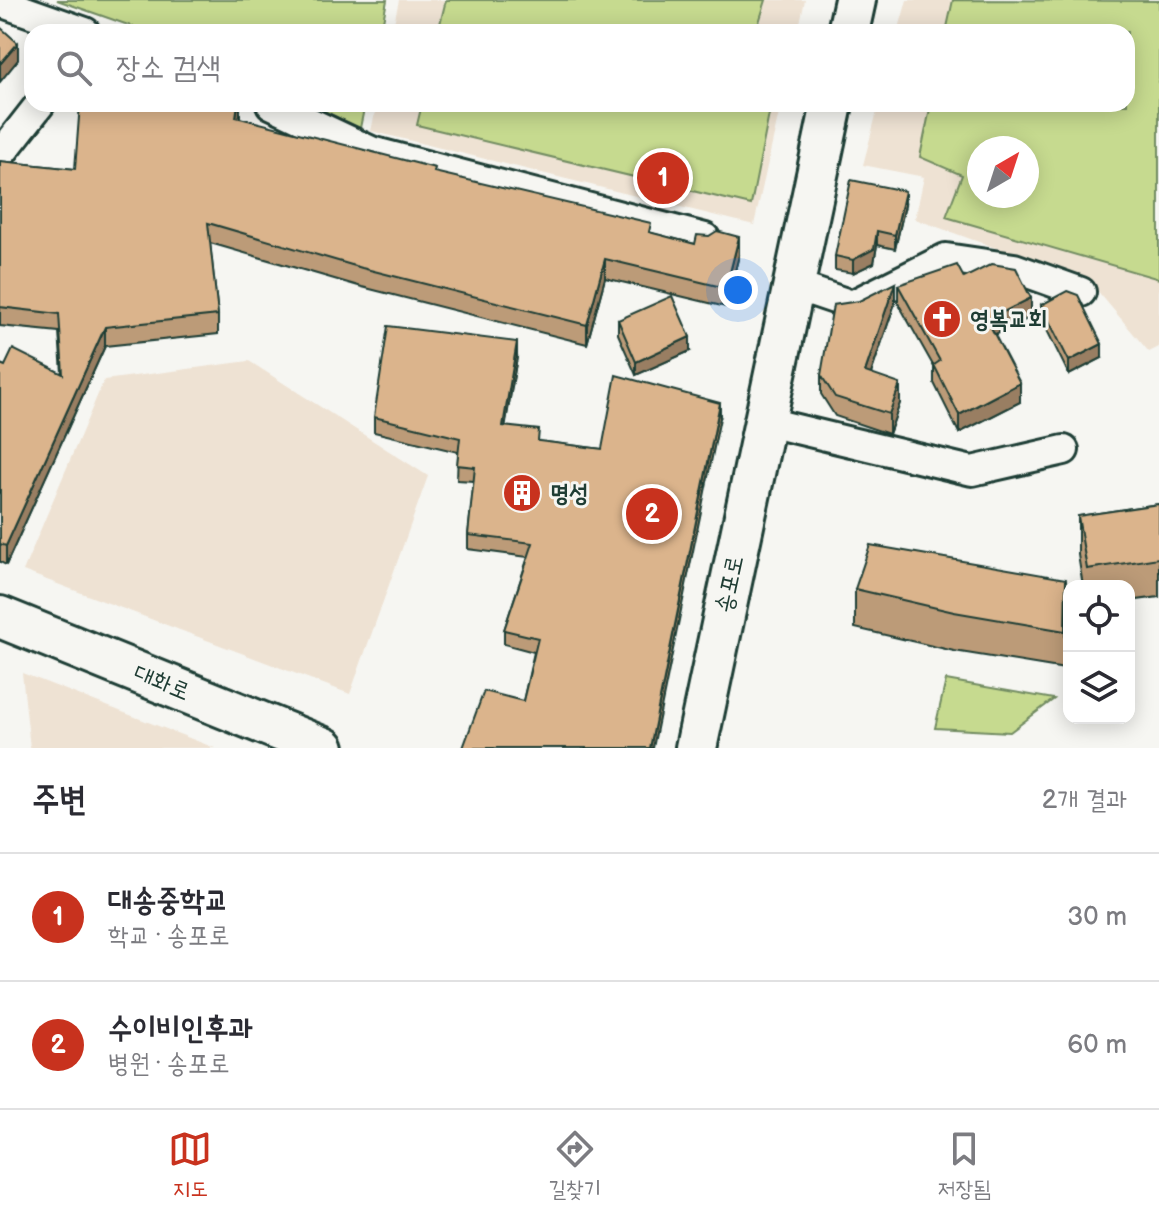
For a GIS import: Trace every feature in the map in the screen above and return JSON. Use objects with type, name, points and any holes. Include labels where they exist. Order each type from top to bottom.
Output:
[{"type":"street","points":[[850,24],[855,0]]},
{"type":"street","points":[[0,2],[62,24]]},
{"type":"street","points":[[0,155],[34,112]]},
{"type":"street","points":[[288,112],[371,151],[705,238]]},
{"type":"street","name":"송포로","points":[[696,748],[830,112]]},
{"type":"street","points":[[793,285],[852,305],[946,258],[1014,268],[1081,292]]},
{"type":"street","points":[[763,421],[972,471],[1064,450]]},
{"type":"street","name":"대화로","points":[[0,617],[324,748]]},
{"type":"shaded area","points":[[399,0],[805,0],[800,24],[394,24]]},
{"type":"shaded area","points":[[907,0],[1159,0],[1159,347],[1149,352],[1090,282],[915,219],[924,177],[863,165],[877,112],[1135,112],[1135,24],[900,24]]},
{"type":"shaded area","points":[[375,112],[779,112],[754,225],[371,131]]},
{"type":"shaded area","points":[[249,361],[428,476],[350,694],[23,571],[104,380]]},
{"type":"shaded area","points":[[22,673],[215,748],[30,748]]},
{"type":"green space","points":[[57,0],[387,0],[382,24],[125,24]]},
{"type":"green space","points":[[446,0],[766,0],[758,24],[440,24]]},
{"type":"green space","points":[[953,0],[1159,1],[1159,279],[946,217],[962,175],[920,157],[929,112],[1135,112],[1135,24],[948,24]]},
{"type":"green space","points":[[326,112],[363,112],[360,128]]},
{"type":"green space","points":[[420,112],[769,112],[751,205],[417,125]]},
{"type":"green space","points":[[946,680],[1054,699],[1010,732],[935,728]]},
{"type":"building","points":[[0,27],[18,43],[0,64]]},
{"type":"building","points":[[79,112],[237,112],[236,117],[435,168],[434,172],[651,223],[649,232],[695,244],[697,235],[709,236],[717,231],[739,237],[726,288],[605,259],[587,325],[362,268],[208,223],[218,315],[105,327],[6,546],[0,544],[0,364],[5,366],[13,349],[63,374],[59,314],[0,307],[0,161],[75,169]]},
{"type":"building","points":[[851,180],[905,191],[895,235],[877,231],[874,249],[853,260],[835,256]]},
{"type":"building","points":[[992,264],[1016,268],[1031,298],[987,320],[1020,383],[959,415],[934,365],[940,361],[898,285],[957,265],[964,278]]},
{"type":"building","points":[[895,283],[865,372],[900,384],[889,414],[835,397],[821,375],[833,305],[859,301]]},
{"type":"building","points":[[1067,291],[1078,295],[1102,344],[1069,361],[1041,305]]},
{"type":"building","points":[[672,296],[690,337],[636,362],[618,320]]},
{"type":"building","points":[[388,326],[517,342],[503,426],[539,430],[538,441],[602,449],[616,375],[720,403],[650,748],[463,748],[484,691],[523,701],[538,638],[504,630],[533,543],[468,535],[475,467],[457,465],[460,438],[374,417]]},
{"type":"building","points":[[1159,504],[1159,558],[1087,569],[1078,516]]},
{"type":"building","points":[[870,545],[1066,579],[1063,580],[1063,631],[954,612],[855,589]]},
{"type":"place","name":"대송중학교","points":[[663,178]]},
{"type":"place","name":"영복교회","points":[[942,319]]},
{"type":"place","name":"명성","points":[[522,493]]},
{"type":"place","name":"수이비인후과","points":[[652,514]]}]
